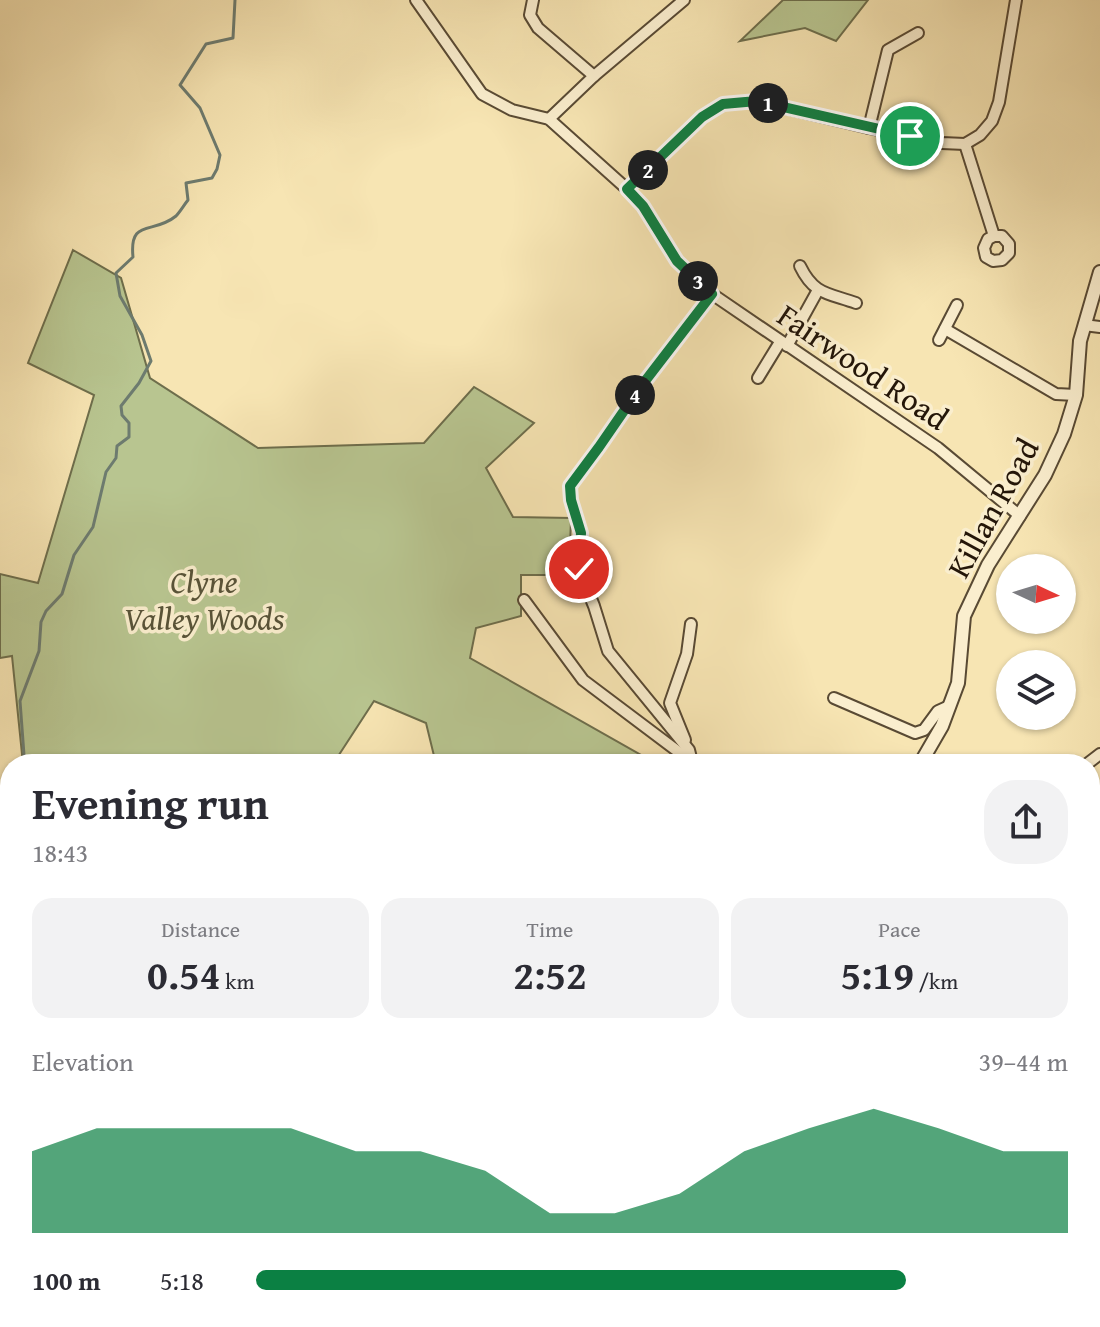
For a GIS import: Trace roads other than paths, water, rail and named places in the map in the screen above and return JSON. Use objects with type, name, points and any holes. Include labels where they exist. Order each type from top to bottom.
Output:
[{"type":"street","points":[[416,0],[482,94],[512,110],[549,119],[594,76],[684,0]]},
{"type":"street","points":[[533,0],[530,15],[538,28],[594,76]]},
{"type":"street","points":[[627,189],[702,117],[723,104],[757,101],[869,128],[942,143],[965,144],[980,135],[992,121],[999,102],[1016,0]]},
{"type":"street","points":[[869,128],[888,50],[918,33]]},
{"type":"street","name":"Fairwood Road","points":[[549,119],[643,206],[677,261],[712,294],[938,448],[1020,516]]},
{"type":"street","points":[[965,144],[994,236]]},
{"type":"street","points":[[800,266],[807,280],[818,290],[856,303]]},
{"type":"street","name":"Killan Road","points":[[926,754],[942,726],[958,683],[964,616],[988,565],[1045,475],[1064,434],[1076,395],[1077,365],[1084,325],[1100,272]]},
{"type":"street","points":[[758,378],[818,290]]},
{"type":"street","points":[[688,754],[608,651],[579,569],[581,533],[570,486],[712,294]]},
{"type":"street","points":[[957,305],[942,335],[1056,394],[1076,395]]},
{"type":"street","points":[[1084,325],[1100,327]]},
{"type":"street","points":[[524,600],[583,680],[685,754]]},
{"type":"street","points":[[690,754],[670,703],[687,654],[691,624]]},
{"type":"street","points":[[834,698],[915,733],[924,730],[938,711],[949,706]]},
{"type":"waterway","points":[[24,754],[20,701],[39,651],[41,622],[46,611],[62,594],[74,555],[93,527],[106,472],[116,458],[117,446],[129,437],[129,423],[122,415],[121,406],[151,361],[142,335],[120,296],[116,273],[133,257],[133,245],[139,232],[167,222],[179,213],[188,200],[186,183],[212,178],[217,169],[220,155],[200,108],[180,85],[206,44],[233,38],[235,0]]},
{"type":"park label","name":"Clyne Valley Woods","points":[[204,600]]}]
